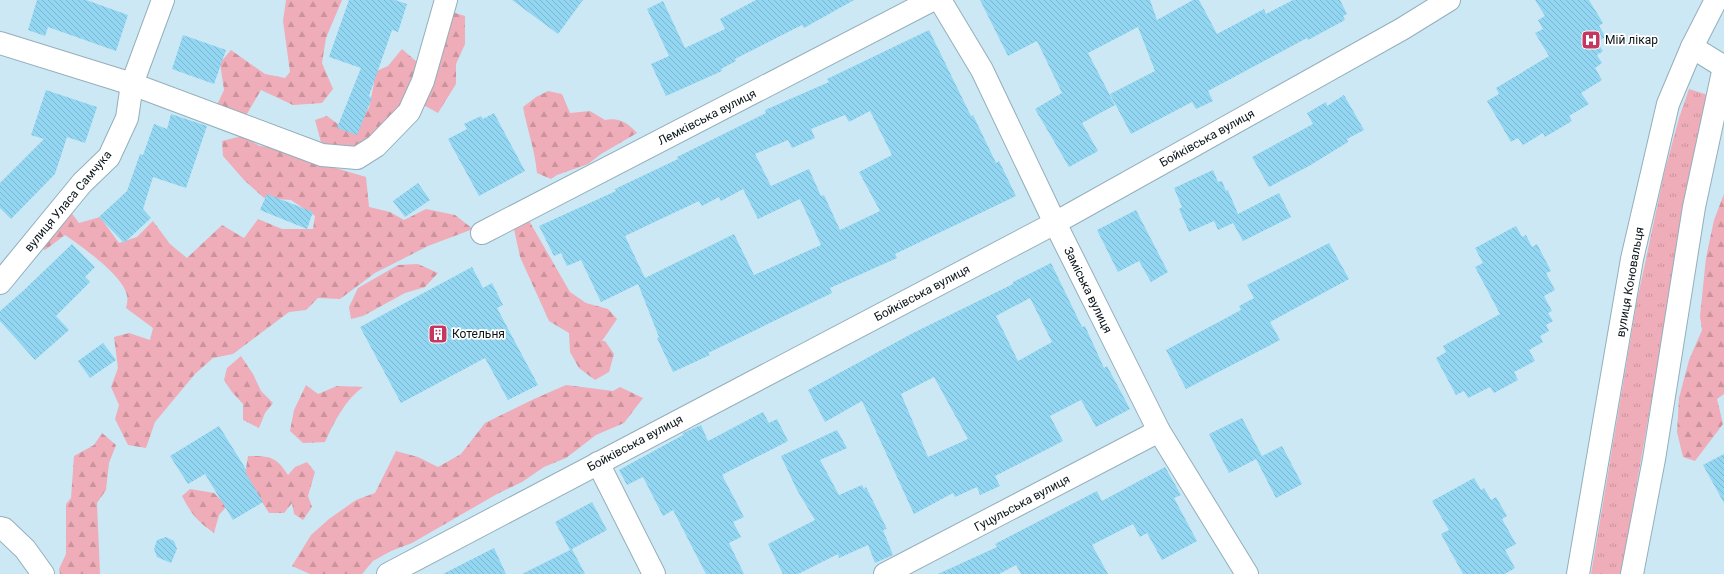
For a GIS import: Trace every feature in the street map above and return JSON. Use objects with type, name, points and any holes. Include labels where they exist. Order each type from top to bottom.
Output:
[{"type":"street","name":"вулиця Уласа Самчука","points":[[0,283],[82,183],[109,157],[128,118],[132,84],[163,0]]},
{"type":"street","points":[[0,43],[132,84],[322,155],[357,158],[376,146],[409,112],[423,82],[446,0]]},
{"type":"street","name":"Лемківська вулиця","points":[[482,233],[932,0]]},
{"type":"street","name":"Заміська вулиця","points":[[940,0],[982,70],[1055,223],[1159,431],[1247,574]]},
{"type":"street","name":"Бойківська вулиця","points":[[388,574],[1055,223],[1402,29],[1449,0]]},
{"type":"street","name":"вулиця Коновальця","points":[[1578,574],[1632,259],[1668,104],[1692,46],[1716,0]]},
{"type":"street","points":[[1632,574],[1654,459],[1694,207],[1724,67],[1692,46]]},
{"type":"street","name":"Гуцульська вулиця","points":[[885,574],[1159,431]]},
{"type":"street","points":[[598,463],[654,574]]},
{"type":"street","points":[[0,528],[4,529],[25,550],[43,574]]},
{"type":"green space","points":[[286,0],[342,0],[326,38],[322,63],[333,89],[322,103],[293,105],[261,90],[244,119],[217,105],[224,90],[220,63],[231,50],[265,74],[285,78],[290,72],[283,21]]},
{"type":"green space","points":[[452,12],[465,16],[465,44],[456,64],[456,84],[438,113],[420,103]]},
{"type":"green space","points":[[402,49],[417,62],[411,88],[400,113],[357,155],[322,146],[315,120],[327,116],[342,127],[354,125],[369,108],[374,83],[370,74],[388,66]]},
{"type":"green space","points":[[1689,89],[1708,95],[1669,300],[1621,574],[1591,574],[1637,301],[1664,174],[1679,118]]},
{"type":"green space","points":[[548,91],[562,94],[570,113],[590,111],[605,120],[619,120],[630,126],[637,133],[601,154],[588,164],[557,175],[551,179],[537,173],[535,156],[523,107],[536,97]]},
{"type":"green space","points":[[242,136],[260,146],[288,149],[322,164],[366,177],[369,207],[390,212],[404,220],[426,209],[455,215],[473,229],[428,246],[375,273],[340,299],[318,298],[306,310],[289,312],[233,354],[213,358],[195,374],[155,422],[146,448],[128,445],[115,419],[119,405],[111,387],[118,368],[114,337],[129,333],[150,340],[153,328],[126,308],[127,298],[124,288],[119,280],[101,262],[65,235],[45,250],[33,243],[64,203],[79,223],[100,217],[119,243],[137,237],[153,221],[170,244],[187,258],[222,225],[244,238],[258,219],[282,229],[313,229],[315,216],[291,200],[264,198],[244,180],[223,156],[222,141]]},
{"type":"green space","points":[[1724,194],[1724,394],[1717,399],[1723,424],[1695,461],[1683,457],[1677,432],[1679,398],[1689,360],[1702,330],[1700,316],[1706,258],[1714,220]]},
{"type":"green space","points":[[528,219],[570,292],[586,303],[608,309],[617,319],[602,341],[605,341],[614,354],[609,372],[595,380],[579,368],[570,352],[569,333],[549,321],[520,257],[514,229]]},
{"type":"green space","points":[[418,264],[438,273],[425,287],[405,293],[363,316],[351,319],[349,307],[358,288],[398,265]]},
{"type":"green space","points":[[241,356],[253,374],[261,391],[273,403],[265,413],[259,428],[243,420],[243,404],[224,380],[227,368]]},
{"type":"green space","points":[[306,385],[318,394],[337,386],[363,387],[345,405],[336,419],[325,442],[303,443],[290,431],[294,410]]},
{"type":"green space","points":[[566,385],[613,391],[620,387],[643,398],[624,423],[596,435],[566,458],[544,467],[522,482],[497,494],[412,543],[391,551],[373,561],[362,574],[310,574],[292,566],[311,535],[329,519],[356,500],[375,493],[396,451],[418,457],[438,467],[461,454],[485,423]]},
{"type":"green space","points":[[102,433],[116,445],[109,463],[106,490],[97,503],[100,574],[60,574],[59,569],[66,554],[66,504],[71,498],[74,456],[94,445]]},
{"type":"green space","points":[[248,456],[271,458],[280,464],[288,475],[295,467],[307,462],[315,472],[308,496],[312,507],[303,520],[294,514],[292,503],[284,513],[269,513],[245,475]]},
{"type":"green space","points":[[190,489],[214,493],[227,506],[219,515],[214,533],[195,517],[182,496]]},
{"type":"building","points":[[37,0],[86,0],[128,15],[116,51],[48,27],[45,36],[28,30]]},
{"type":"building","points":[[349,0],[395,0],[407,4],[398,32],[392,30],[369,96],[372,98],[357,135],[337,128],[361,68],[329,57]]},
{"type":"building","points":[[512,0],[583,0],[558,34]]},
{"type":"building","points":[[756,0],[854,0],[804,28],[802,25],[735,59],[736,61],[721,69],[722,71],[666,96],[651,64],[669,56],[647,9],[663,1],[685,48],[725,29],[720,19]]},
{"type":"building","points":[[980,0],[1150,0],[1157,20],[1193,0],[1199,0],[1217,34],[1264,9],[1266,14],[1293,0],[1340,0],[1347,14],[1343,16],[1345,20],[1308,40],[1307,38],[1208,91],[1213,101],[1196,109],[1192,102],[1131,134],[1110,94],[1155,71],[1138,27],[1088,53],[1115,105],[1082,123],[1098,151],[1069,167],[1035,109],[1062,93],[1037,41],[1008,56]]},
{"type":"building","points":[[1535,0],[1589,0],[1603,23],[1599,26],[1606,37],[1597,42],[1603,51],[1597,55],[1602,63],[1595,68],[1602,80],[1581,93],[1589,104],[1569,116],[1572,121],[1545,137],[1543,133],[1523,145],[1518,138],[1511,142],[1487,101],[1499,94],[1496,88],[1549,56],[1535,33],[1543,29],[1538,20],[1545,16]]},
{"type":"building","points":[[929,30],[971,116],[973,115],[996,163],[999,161],[1016,196],[895,254],[897,258],[830,288],[832,293],[708,353],[710,355],[673,372],[657,338],[659,337],[638,284],[601,302],[581,260],[567,266],[561,253],[554,256],[539,226],[616,191],[615,189],[678,159],[677,157],[766,113],[765,110],[829,82],[827,79]],"holes":[[[870,111],[892,155],[859,172],[880,211],[840,230],[824,195],[821,196],[809,169],[771,186],[755,154],[788,140],[792,148],[815,138],[811,129],[845,115],[849,122]],[[743,189],[758,219],[800,199],[821,245],[754,275],[734,234],[645,278],[625,236],[699,201],[702,206],[719,197],[721,201]]]},
{"type":"building","points":[[183,35],[226,50],[214,84],[172,69]]},
{"type":"building","points":[[46,90],[97,107],[85,143],[67,137],[55,174],[11,219],[0,208],[0,183],[44,139],[31,135]]},
{"type":"building","points":[[1344,95],[1364,130],[1347,139],[1348,142],[1309,166],[1269,187],[1252,157],[1313,124],[1307,113],[1326,102],[1327,106]]},
{"type":"building","points":[[494,113],[525,171],[479,196],[448,139],[467,129],[464,124],[481,116],[483,119]]},
{"type":"building","points":[[171,114],[207,126],[186,188],[153,177],[143,209],[151,218],[124,243],[99,217],[127,191],[140,154],[143,155],[154,124],[167,129]]},
{"type":"building","points":[[1213,170],[1218,182],[1222,181],[1226,191],[1228,190],[1238,214],[1279,193],[1291,217],[1243,241],[1233,223],[1218,230],[1214,221],[1189,232],[1179,209],[1182,207],[1174,188]]},
{"type":"building","points":[[418,183],[430,200],[405,217],[393,201]]},
{"type":"building","points":[[267,194],[313,212],[307,229],[260,210]]},
{"type":"building","points":[[1136,210],[1168,272],[1151,282],[1139,261],[1118,272],[1097,230]]},
{"type":"building","points":[[1516,226],[1522,237],[1526,235],[1532,247],[1537,244],[1551,271],[1546,273],[1555,290],[1544,296],[1552,311],[1548,313],[1553,321],[1546,325],[1549,331],[1540,336],[1543,342],[1529,350],[1535,361],[1514,372],[1518,380],[1494,393],[1490,387],[1468,398],[1464,391],[1456,395],[1436,358],[1446,352],[1443,346],[1500,314],[1475,267],[1483,263],[1475,248]]},
{"type":"building","points":[[1329,243],[1349,279],[1270,322],[1280,340],[1186,389],[1166,350],[1241,310],[1239,306],[1254,298],[1247,285]]},
{"type":"building","points":[[72,244],[95,267],[85,277],[90,282],[56,316],[69,330],[35,360],[0,321],[0,311]]},
{"type":"building","points":[[1051,263],[1082,327],[1085,326],[1104,368],[1107,366],[1130,409],[1096,427],[1081,400],[1050,416],[1063,441],[995,476],[1000,486],[980,495],[977,487],[955,497],[953,493],[914,514],[862,401],[825,422],[808,390],[913,333],[1013,284],[1013,282]],"holes":[[[1030,298],[1052,342],[1018,361],[996,316]],[[934,377],[968,439],[928,457],[901,394]]]},
{"type":"building","name":"Котельня","points":[[472,267],[483,288],[492,283],[503,305],[497,308],[538,385],[508,400],[485,358],[401,403],[360,327]]},
{"type":"building","points":[[103,343],[116,360],[90,378],[78,361]]},
{"type":"building","points":[[763,412],[769,423],[777,419],[788,441],[722,475],[744,517],[733,522],[741,537],[729,543],[744,574],[706,574],[673,510],[663,516],[643,477],[627,485],[619,470],[683,435],[683,433],[701,425],[708,441]]},
{"type":"building","points":[[1242,418],[1262,456],[1229,473],[1209,434]]},
{"type":"building","points":[[219,426],[247,471],[245,472],[263,502],[233,520],[205,474],[188,484],[170,456]]},
{"type":"building","points":[[837,430],[847,448],[820,460],[839,495],[862,485],[864,489],[866,487],[887,529],[883,530],[893,555],[875,563],[868,545],[839,558],[838,554],[798,574],[783,574],[768,544],[815,520],[797,490],[781,456]]},
{"type":"building","points":[[1282,446],[1302,484],[1276,498],[1256,459]]},
{"type":"building","points":[[1724,454],[1724,503],[1703,465]]},
{"type":"building","points":[[1165,467],[1181,495],[1174,498],[1197,541],[1162,560],[1147,533],[1140,537],[1133,524],[1092,545],[1108,574],[1021,574],[1016,565],[999,574],[938,574],[997,547],[995,544],[1097,491],[1102,501]]},
{"type":"building","points":[[1474,478],[1481,490],[1484,488],[1491,500],[1496,497],[1507,516],[1502,519],[1516,544],[1505,550],[1515,568],[1505,574],[1463,574],[1441,534],[1449,530],[1432,501]]},
{"type":"building","points":[[592,502],[607,530],[572,549],[585,574],[522,574],[570,550],[555,522]]},
{"type":"building","points":[[166,537],[174,541],[177,549],[171,563],[157,557],[154,549],[157,540]]},
{"type":"building","points":[[494,548],[506,574],[443,574]]},
{"type":"place","name":"Мій лікар","points":[[1591,40]]},
{"type":"place","name":"Котельня","points":[[438,334]]}]
